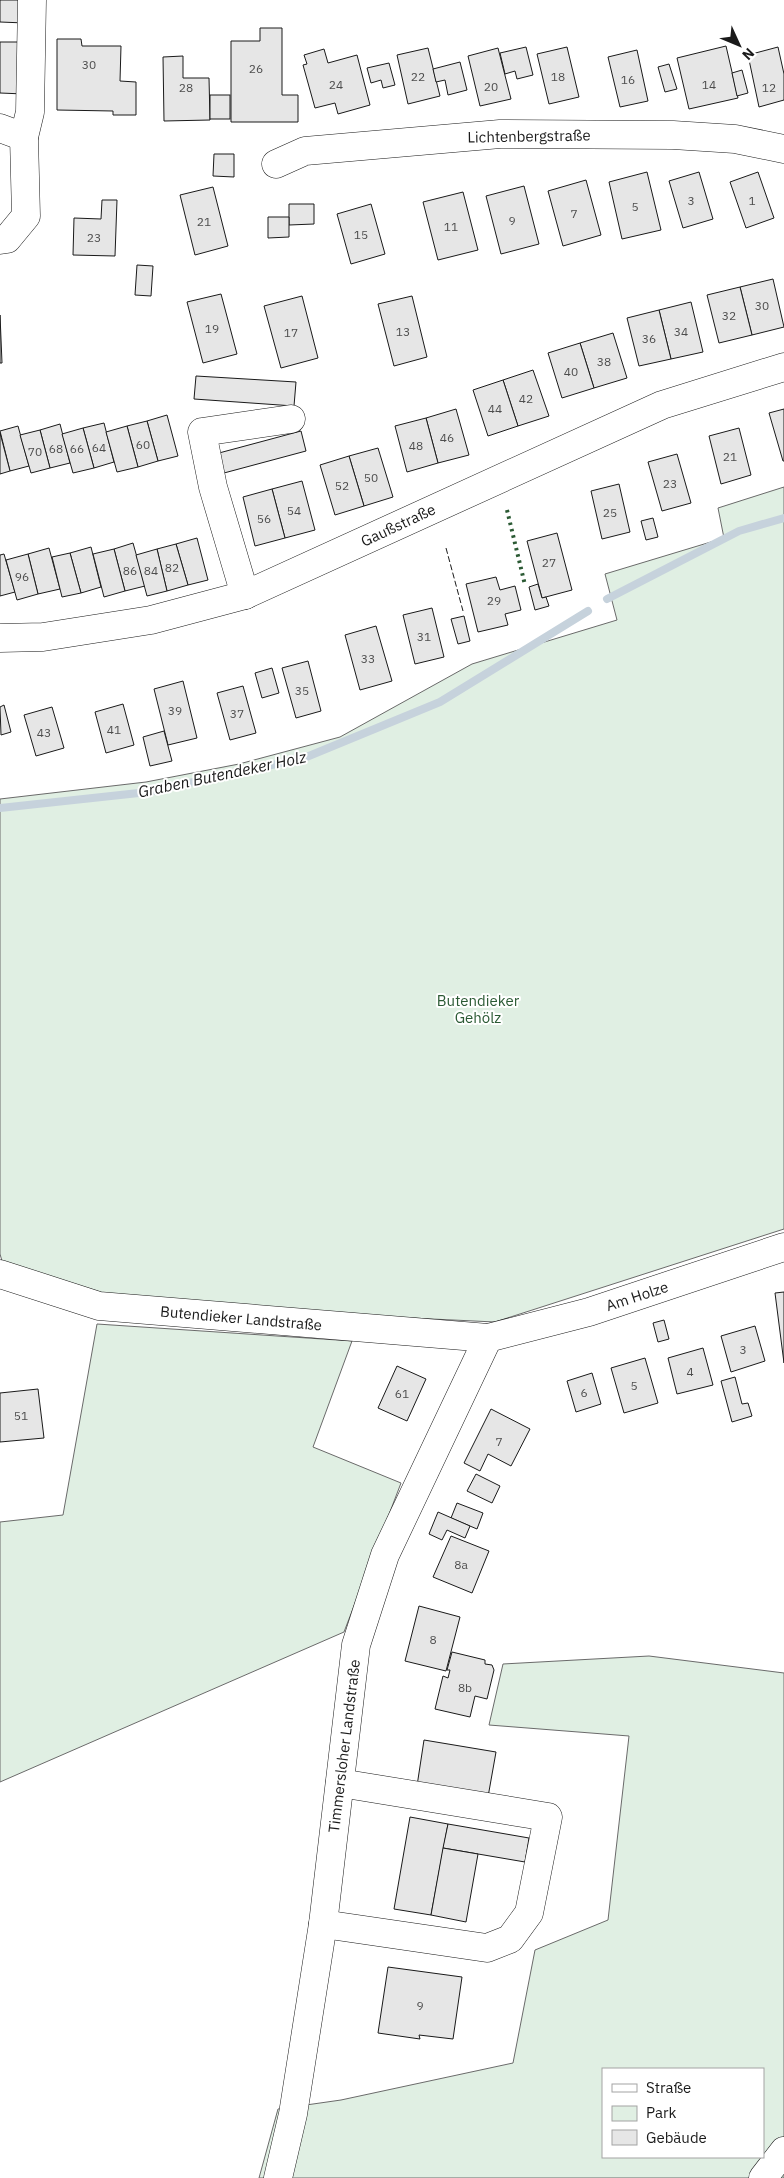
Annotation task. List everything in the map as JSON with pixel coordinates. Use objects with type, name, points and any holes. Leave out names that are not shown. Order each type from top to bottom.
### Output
[{"type":"street","points":[[0,240],[8,239],[26,216],[12,133],[30,112],[32,0]]},
{"type":"street","name":"Lichtenbergstraße","points":[[276,164],[305,151],[500,134],[673,135],[735,138],[784,150]]},
{"type":"street","name":"Gaußstraße","points":[[0,638],[43,638],[151,620],[245,595],[662,405],[784,367]]},
{"type":"street","points":[[245,595],[213,487],[202,432],[291,418]]},
{"type":"street","name":"Am Holze","points":[[488,1338],[590,1312],[784,1247]]},
{"type":"street","name":"Butendieker Landstraße","points":[[0,1274],[99,1306],[488,1338]]},
{"type":"street","name":"Timmersloher Landstraße","points":[[278,2178],[293,2114],[322,1924],[356,1645],[385,1555],[488,1338]]},
{"type":"street","points":[[322,1924],[486,1948],[510,1939],[529,1913],[548,1817],[340,1783]]},
{"type":"street","points":[[763,2178],[784,2151]]},
{"type":"green space","name":"Butendieker Gehölz","points":[[784,487],[784,1229],[495,1322],[369,1316],[103,1293],[2,1261],[0,1254],[0,799],[146,782],[239,764],[340,737],[472,664],[617,620],[605,574],[724,538],[718,508]]},
{"type":"green space","points":[[97,1324],[352,1341],[313,1447],[401,1483],[344,1632],[0,1782],[0,1522],[63,1515]]},
{"type":"green space","points":[[649,1656],[784,1673],[784,2178],[259,2178],[278,2109],[341,2100],[513,2063],[535,1950],[608,1920],[629,1736],[489,1725],[503,1664]]},
{"type":"building","points":[[0,0],[26,0],[25,23],[0,22]]},
{"type":"building","points":[[260,28],[282,28],[282,95],[298,95],[298,122],[231,122],[231,41],[260,41]]},
{"type":"building","points":[[57,39],[81,39],[82,46],[121,46],[120,81],[136,82],[136,115],[113,115],[113,111],[57,110]]},
{"type":"building","points":[[0,42],[25,42],[24,94],[0,93]]},
{"type":"building","points":[[726,46],[738,98],[689,109],[677,58]]},
{"type":"building","points":[[526,47],[533,75],[517,79],[515,71],[505,74],[500,53]]},
{"type":"building","points":[[567,47],[579,97],[549,104],[537,54]]},
{"type":"building","points":[[778,47],[784,74],[784,100],[759,107],[748,55]]},
{"type":"building","points":[[428,48],[440,96],[408,104],[397,55]]},
{"type":"building","points":[[498,48],[511,99],[480,106],[468,56]]},
{"type":"building","points":[[324,49],[328,63],[357,55],[370,105],[338,114],[335,103],[315,108],[303,65],[307,64],[304,55]]},
{"type":"building","points":[[637,50],[648,101],[620,107],[608,57]]},
{"type":"building","points":[[183,56],[183,78],[209,78],[210,120],[164,121],[163,57]]},
{"type":"building","points":[[460,62],[467,90],[448,95],[445,80],[436,82],[433,69]]},
{"type":"building","points":[[389,63],[395,85],[383,88],[381,80],[371,83],[367,68]]},
{"type":"building","points":[[669,64],[677,89],[665,92],[658,67]]},
{"type":"building","points":[[742,70],[748,93],[737,96],[732,73]]},
{"type":"building","points":[[210,95],[230,95],[230,119],[210,119]]},
{"type":"building","points":[[214,154],[234,154],[234,177],[213,176]]},
{"type":"building","points":[[647,172],[661,230],[622,239],[609,182]]},
{"type":"building","points":[[699,172],[713,219],[683,228],[669,181]]},
{"type":"building","points":[[758,172],[774,218],[746,228],[730,182]]},
{"type":"building","points":[[586,180],[601,235],[563,246],[548,191]]},
{"type":"building","points":[[524,186],[539,244],[501,254],[486,196]]},
{"type":"building","points":[[213,187],[228,246],[195,255],[180,195]]},
{"type":"building","points":[[463,192],[478,250],[438,260],[423,202]]},
{"type":"building","points":[[102,200],[117,200],[115,256],[73,255],[74,218],[101,219]]},
{"type":"building","points":[[289,204],[314,204],[314,224],[289,225]]},
{"type":"building","points":[[371,204],[385,254],[351,264],[337,214]]},
{"type":"building","points":[[268,217],[289,217],[289,237],[268,238]]},
{"type":"building","points":[[137,265],[153,266],[151,296],[135,295]]},
{"type":"building","points":[[773,279],[784,327],[752,335],[740,287]]},
{"type":"building","points":[[740,287],[752,335],[719,343],[707,295]]},
{"type":"building","points":[[221,294],[237,354],[203,363],[187,302]]},
{"type":"building","points":[[302,296],[318,358],[281,368],[264,306]]},
{"type":"building","points":[[412,296],[427,357],[394,366],[378,304]]},
{"type":"building","points":[[691,302],[703,352],[671,359],[659,310]]},
{"type":"building","points":[[659,310],[671,359],[639,366],[627,318]]},
{"type":"building","points":[[0,315],[2,363],[0,363]]},
{"type":"building","points":[[613,333],[627,378],[594,388],[580,343]]},
{"type":"building","points":[[580,343],[594,388],[562,398],[548,353]]},
{"type":"building","points":[[533,370],[549,416],[518,426],[503,380]]},
{"type":"building","points":[[196,376],[296,382],[294,406],[194,399]]},
{"type":"building","points":[[503,380],[518,426],[488,436],[473,390]]},
{"type":"building","points":[[456,409],[469,455],[438,463],[426,418]]},
{"type":"building","points":[[784,409],[784,461],[783,461],[769,413]]},
{"type":"building","points":[[167,415],[178,456],[158,461],[147,421]]},
{"type":"building","points":[[426,418],[438,463],[407,472],[395,426]]},
{"type":"building","points":[[147,421],[158,461],[138,467],[127,426]]},
{"type":"building","points":[[104,423],[114,462],[94,468],[83,428]]},
{"type":"building","points":[[60,424],[70,463],[50,468],[40,430]]},
{"type":"building","points":[[18,426],[29,466],[10,471],[0,431]]},
{"type":"building","points":[[127,426],[138,467],[117,472],[106,432]]},
{"type":"building","points":[[83,428],[94,468],[73,473],[62,434]]},
{"type":"building","points":[[739,428],[751,475],[721,484],[709,436]]},
{"type":"building","points":[[40,430],[50,468],[31,473],[20,435]]},
{"type":"building","points":[[301,431],[306,451],[224,473],[219,453]]},
{"type":"building","points":[[0,433],[10,471],[0,474]]},
{"type":"building","points":[[378,448],[393,497],[364,506],[349,456]]},
{"type":"building","points":[[677,454],[691,503],[662,511],[648,462]]},
{"type":"building","points":[[349,456],[364,506],[335,515],[320,465]]},
{"type":"building","points":[[302,481],[315,530],[285,538],[272,489]]},
{"type":"building","points":[[619,484],[630,532],[602,539],[591,491]]},
{"type":"building","points":[[272,489],[285,538],[255,546],[243,497]]},
{"type":"building","points":[[653,518],[658,537],[646,540],[641,521]]},
{"type":"building","points":[[557,533],[572,590],[542,598],[527,541]]},
{"type":"building","points":[[197,538],[208,580],[188,585],[176,544]]},
{"type":"building","points":[[133,543],[145,586],[125,591],[114,549]]},
{"type":"building","points":[[176,544],[188,585],[167,591],[157,549]]},
{"type":"building","points":[[91,547],[101,587],[81,593],[70,553]]},
{"type":"building","points":[[49,548],[60,589],[38,594],[28,554]]},
{"type":"building","points":[[114,549],[125,591],[104,597],[93,554]]},
{"type":"building","points":[[157,549],[167,591],[147,596],[136,555]]},
{"type":"building","points":[[70,553],[81,593],[62,597],[52,557]]},
{"type":"building","points":[[4,554],[15,592],[0,596],[0,555]]},
{"type":"building","points":[[28,554],[38,594],[17,600],[6,560]]},
{"type":"building","points":[[496,577],[500,590],[515,586],[521,610],[505,614],[508,625],[478,632],[466,584]]},
{"type":"building","points":[[538,584],[542,598],[546,597],[549,606],[535,610],[529,587]]},
{"type":"building","points":[[432,608],[444,657],[415,664],[403,615]]},
{"type":"building","points":[[464,616],[470,641],[458,644],[451,619]]},
{"type":"building","points":[[376,626],[392,681],[360,690],[345,635]]},
{"type":"building","points":[[308,661],[321,711],[296,718],[282,668]]},
{"type":"building","points":[[272,668],[279,693],[262,698],[255,673]]},
{"type":"building","points":[[183,681],[197,738],[168,745],[154,689]]},
{"type":"building","points":[[243,686],[256,733],[230,740],[217,693]]},
{"type":"building","points":[[123,704],[134,745],[106,753],[95,712]]},
{"type":"building","points":[[4,705],[11,732],[1,735],[0,707]]},
{"type":"building","points":[[52,707],[64,748],[36,756],[24,715]]},
{"type":"building","points":[[164,731],[172,761],[150,766],[143,737]]},
{"type":"building","points":[[784,1292],[784,1363],[775,1293]]},
{"type":"building","points":[[664,1320],[669,1339],[658,1342],[653,1323]]},
{"type":"building","points":[[755,1326],[765,1361],[731,1372],[721,1336]]},
{"type":"building","points":[[703,1348],[713,1385],[677,1394],[668,1358]]},
{"type":"building","points":[[645,1358],[658,1403],[624,1413],[611,1368]]},
{"type":"building","points":[[397,1366],[426,1379],[407,1421],[378,1408]]},
{"type":"building","points":[[592,1373],[601,1404],[576,1412],[567,1381]]},
{"type":"building","points":[[735,1377],[742,1404],[748,1403],[752,1416],[732,1422],[721,1381]]},
{"type":"building","points":[[38,1389],[44,1438],[0,1442],[0,1393]]},
{"type":"building","points":[[491,1409],[530,1429],[511,1466],[488,1454],[480,1471],[464,1463]]},
{"type":"building","points":[[476,1474],[500,1486],[492,1503],[467,1491]]},
{"type":"building","points":[[457,1503],[483,1513],[477,1529],[451,1518]]},
{"type":"building","points":[[438,1512],[470,1526],[465,1538],[447,1530],[442,1540],[429,1534]]},
{"type":"building","points":[[451,1536],[489,1551],[472,1593],[433,1577]]},
{"type":"building","points":[[419,1606],[460,1617],[446,1671],[405,1661]]},
{"type":"building","points":[[452,1652],[485,1660],[485,1664],[492,1665],[494,1670],[487,1699],[475,1696],[470,1717],[435,1709],[443,1676],[448,1678],[450,1670],[447,1670]]},
{"type":"building","points":[[424,1740],[496,1752],[488,1797],[417,1786]]},
{"type":"building","points":[[410,1817],[448,1824],[431,1915],[394,1909]]},
{"type":"building","points":[[448,1824],[529,1838],[525,1862],[443,1848]]},
{"type":"building","points":[[443,1848],[478,1854],[466,1922],[431,1915]]},
{"type":"building","points":[[388,1967],[462,1977],[453,2039],[419,2035],[420,2039],[378,2033]]},
{"type":"waterway","name":"Graben Butendeker Holz","points":[[607,599],[739,531],[784,518]]},
{"type":"waterway","name":"Graben Butendeker Holz","points":[[0,808],[148,792],[304,758],[440,702],[588,611]]},
{"type":"hedge","points":[[507,510],[525,585]]},
{"type":"fence","points":[[446,548],[463,611]]}]
